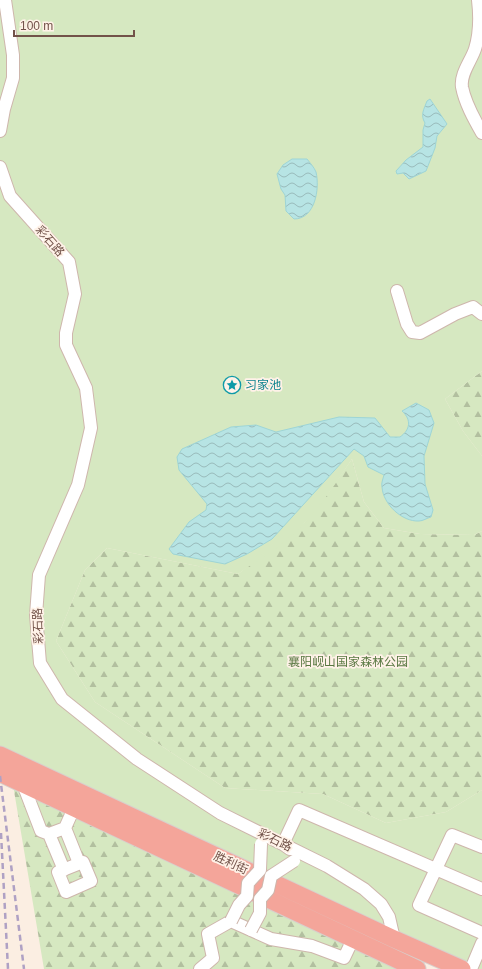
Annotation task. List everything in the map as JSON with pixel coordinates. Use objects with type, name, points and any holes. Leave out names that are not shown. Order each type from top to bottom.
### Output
[{"type":"highway","name":"胜利街","points":[[0,755],[394,939],[462,969]]},
{"type":"highway","name":"胜利街","points":[[0,773],[417,969]]},
{"type":"street","points":[[0,131],[4,109],[13,78],[13,55],[5,0]]},
{"type":"street","points":[[478,0],[480,20],[475,49],[464,74],[462,86],[466,99],[482,133]]},
{"type":"street","name":"彩石路","points":[[0,167],[10,196],[69,262],[75,294],[66,333],[66,345],[86,388],[91,428],[78,484],[39,575],[36,615],[40,663],[62,698],[137,759],[220,813],[327,866],[364,889],[381,904],[389,918],[394,939]]},
{"type":"street","points":[[398,291],[408,324],[412,332],[420,333],[455,314],[473,307],[482,314]]},
{"type":"street","points":[[24,784],[41,831],[49,834],[65,828],[74,808]]},
{"type":"street","points":[[283,844],[299,810],[482,889]]},
{"type":"street","points":[[65,828],[79,863]]},
{"type":"street","points":[[49,834],[64,870]]},
{"type":"street","points":[[482,847],[452,835],[419,905],[482,933]]},
{"type":"street","points":[[200,969],[213,958],[208,934],[231,921],[239,905],[247,896],[248,884],[260,870],[261,844],[264,839],[283,844],[297,856],[294,861],[271,876],[268,890],[260,899],[260,914],[251,930]]},
{"type":"street","points":[[57,853],[72,846]]},
{"type":"street","points":[[84,862],[92,881],[66,892],[58,872],[64,870],[84,862]]},
{"type":"street","points":[[260,870],[271,876]]},
{"type":"street","points":[[231,921],[271,939],[312,946],[344,958],[353,939]]},
{"type":"street","points":[[471,969],[482,943]]},
{"type":"green space","name":"习家池","points":[[0,0],[482,0],[482,371],[445,399],[463,431],[482,456],[482,531],[474,535],[420,534],[384,528],[364,502],[352,459],[321,504],[304,524],[279,546],[238,574],[107,548],[85,570],[56,641],[95,702],[225,788],[323,794],[386,823],[446,812],[482,790],[482,969],[462,969],[394,939],[0,781]]},
{"type":"green space","points":[[482,371],[482,456],[463,431],[445,399]]},
{"type":"green space","name":"襄阳岘山国家森林公园","points":[[352,459],[364,502],[384,528],[420,534],[474,535],[482,531],[482,790],[446,812],[386,823],[323,794],[225,788],[95,702],[56,641],[85,570],[107,548],[238,574],[304,523],[329,492]]},
{"type":"green space","points":[[12,779],[417,969],[44,969]]},
{"type":"water","points":[[430,99],[447,124],[437,136],[435,148],[426,171],[409,179],[403,173],[397,174],[396,171],[406,160],[423,147],[423,130],[425,123],[423,112],[427,101]]},
{"type":"water","points":[[292,159],[307,159],[316,172],[317,179],[316,194],[311,209],[301,218],[294,219],[286,211],[285,195],[281,189],[277,174],[283,165]]},
{"type":"water","points":[[416,403],[429,410],[434,423],[424,456],[425,484],[433,510],[431,517],[420,521],[413,521],[394,511],[383,493],[382,484],[384,475],[368,467],[364,456],[354,449],[272,539],[247,554],[225,564],[173,554],[169,549],[189,522],[206,510],[207,504],[179,470],[177,457],[182,449],[231,427],[256,425],[276,432],[339,417],[375,418],[390,437],[400,437],[408,428],[407,418],[402,411]]},
{"type":"railway","points":[[0,776],[24,969]]},
{"type":"railway","points":[[1,833],[8,969]]},
{"type":"place","name":"习家池","points":[[232,385]]}]
